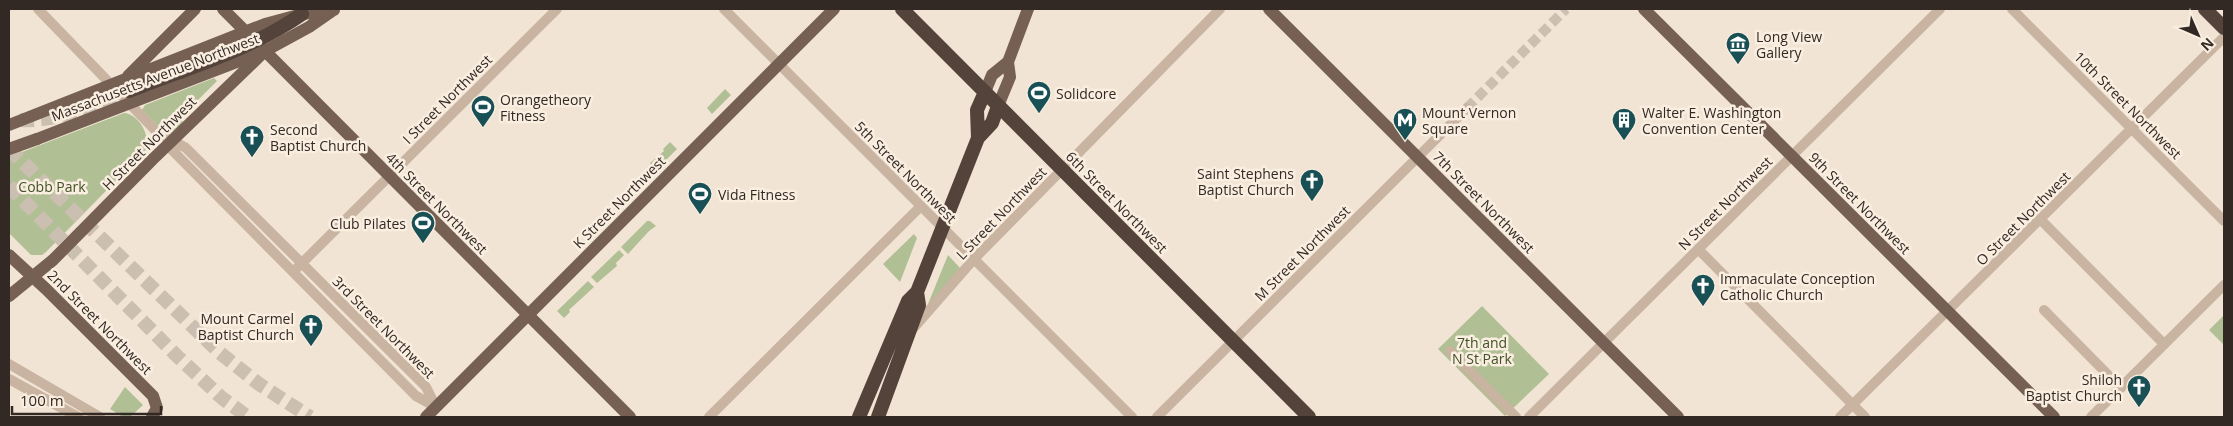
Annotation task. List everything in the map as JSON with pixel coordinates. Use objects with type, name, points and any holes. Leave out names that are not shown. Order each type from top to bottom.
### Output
[{"type":"highway","name":"6th Street Northwest","points":[[902,9],[1309,417]]},
{"type":"highway","points":[[2205,9],[2224,28]]},
{"type":"highway","points":[[123,90],[251,36],[284,26],[302,14]]},
{"type":"highway","points":[[859,417],[908,302],[917,292],[978,138],[978,110],[985,92]]},
{"type":"highway","points":[[978,138],[992,124],[998,106]]},
{"type":"highway","points":[[878,417],[919,305],[917,292]]},
{"type":"main road","points":[[123,90],[195,9]]},
{"type":"main road","name":"4th Street Northwest","points":[[223,9],[527,316],[630,417]]},
{"type":"main road","name":"Massachusetts Avenue Northwest","points":[[13,123],[123,90],[265,51],[310,27],[336,9]]},
{"type":"main road","name":"Massachusetts Avenue Northwest","points":[[302,14],[336,9]]},
{"type":"main road","name":"K Street Northwest","points":[[426,417],[834,9]]},
{"type":"main road","points":[[985,92],[992,76],[1008,62],[1028,9]]},
{"type":"main road","name":"7th Street Northwest","points":[[1270,9],[1678,417]]},
{"type":"main road","name":"9th Street Northwest","points":[[1644,9],[2054,417]]},
{"type":"main road","name":"H Street Northwest","points":[[9,296],[53,260],[169,143],[265,51]]},
{"type":"main road","points":[[998,106],[1010,77],[1008,62]]},
{"type":"main road","name":"Massachusetts Avenue Northwest","points":[[9,149],[37,139],[123,90]]},
{"type":"main road","name":"2nd Street Northwest","points":[[9,255],[153,396],[157,408],[152,417]]},
{"type":"street","name":"3rd Street Northwest","points":[[38,9],[123,90],[156,132],[169,143],[416,396],[436,407]]},
{"type":"street","name":"I Street Northwest","points":[[293,272],[557,9]]},
{"type":"street","name":"5th Street Northwest","points":[[724,9],[1132,417]]},
{"type":"street","name":"L Street Northwest","points":[[910,331],[974,259],[1220,9]]},
{"type":"street","name":"N Street Northwest","points":[[1529,417],[1940,9]]},
{"type":"street","name":"10th Street Northwest","points":[[2012,9],[2224,221]]},
{"type":"street","name":"O Street Northwest","points":[[1840,417],[2041,220],[2224,36]]},
{"type":"street","name":"M Street Northwest","points":[[1157,417],[1467,108]]},
{"type":"street","name":"3rd Street Northwest","points":[[169,143],[186,148],[426,387],[436,407]]},
{"type":"street","points":[[709,417],[921,206]]},
{"type":"street","points":[[2041,220],[2164,344]]},
{"type":"street","points":[[1698,249],[1865,417]]},
{"type":"street","points":[[2091,417],[2224,285]]},
{"type":"street","points":[[2044,310],[2121,388]]},
{"type":"street","points":[[1450,351],[1516,417]]},
{"type":"street","points":[[9,364],[100,417]]},
{"type":"street","points":[[9,379],[78,417]]},
{"type":"green space","points":[[214,78],[217,81],[187,111],[181,125],[171,133],[164,132],[142,110],[145,105]]},
{"type":"green space","points":[[725,89],[731,95],[712,114],[707,108]]},
{"type":"green space","name":"Cobb Park","points":[[124,113],[139,121],[147,138],[146,150],[46,252],[42,255],[31,255],[9,233],[9,157]]},
{"type":"green space","points":[[670,142],[677,149],[659,167],[654,167],[650,163],[664,151],[663,149]]},
{"type":"green space","points":[[647,221],[656,226],[628,254],[621,247]]},
{"type":"green space","points":[[914,234],[917,238],[900,282],[883,264]]},
{"type":"green space","points":[[619,250],[624,255],[616,263],[617,266],[597,283],[591,277]]},
{"type":"green space","points":[[948,255],[961,269],[926,309]]},
{"type":"green space","points":[[588,281],[594,287],[569,310],[570,312],[564,318],[557,311]]},
{"type":"green space","name":"7th and N St Park","points":[[1482,306],[1549,374],[1505,416],[1438,349]]},
{"type":"green space","points":[[2224,315],[2224,345],[2209,330]]},
{"type":"green space","points":[[125,387],[143,405],[130,417],[123,417],[110,409]]},
{"type":"tunnel","points":[[1467,108],[1566,9]]},
{"type":"tunnel","points":[[20,120],[34,120],[62,115],[89,107],[129,91]]},
{"type":"tunnel","points":[[9,149],[220,353],[259,384],[310,417]]},
{"type":"tunnel","points":[[9,186],[177,356],[222,398],[248,417]]},
{"type":"place","name":"Long View Gallery","points":[[1738,65]]},
{"type":"place","name":"Solidcore","points":[[1039,114]]},
{"type":"place","name":"Orangetheory Fitness","points":[[483,128]]},
{"type":"place","name":"Mount Vernon Square","points":[[1405,141]]},
{"type":"place","name":"Walter E. Washington Convention Center","points":[[1624,141]]},
{"type":"place","name":"Second Baptist Church","points":[[252,158]]},
{"type":"place","name":"Saint Stephens Baptist Church","points":[[1312,202]]},
{"type":"place","name":"Vida Fitness","points":[[700,215]]},
{"type":"place","name":"Club Pilates","points":[[423,244]]},
{"type":"place","name":"Immaculate Conception Catholic Church","points":[[1703,307]]},
{"type":"place","name":"Mount Carmel Baptist Church","points":[[311,347]]},
{"type":"place","name":"Shiloh Baptist Church","points":[[2139,408]]}]
